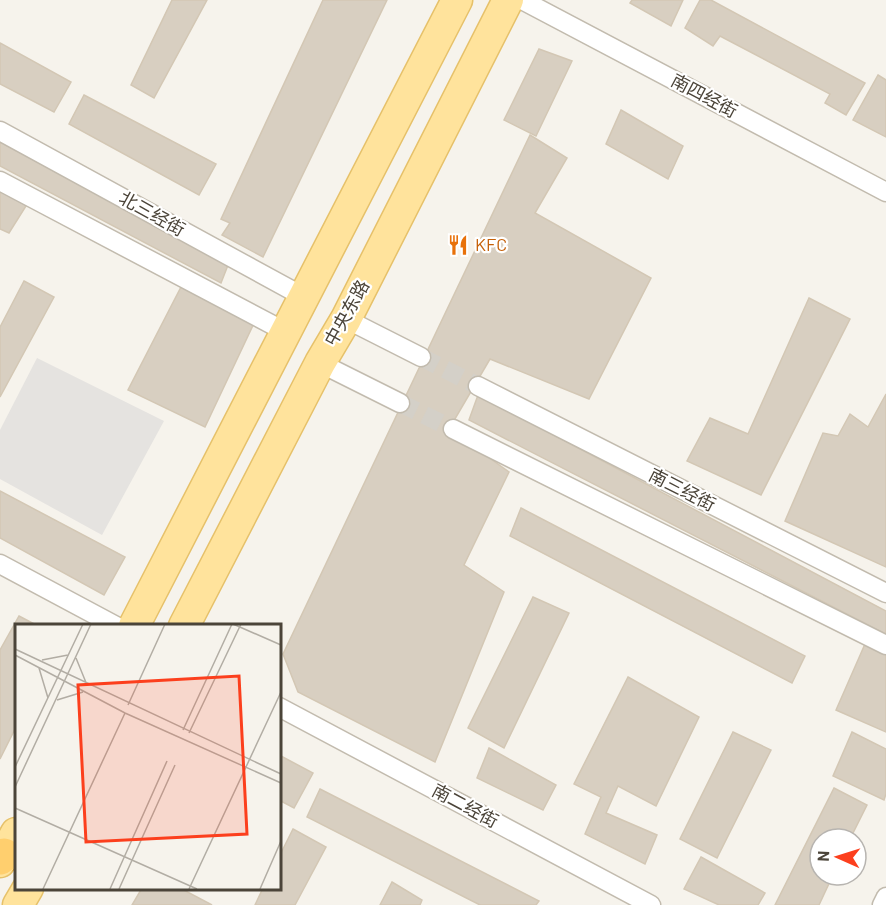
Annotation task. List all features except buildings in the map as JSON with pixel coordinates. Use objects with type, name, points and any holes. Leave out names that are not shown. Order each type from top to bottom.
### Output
[{"type":"main road","points":[[135,624],[457,0]]},
{"type":"main road","name":"中央东路","points":[[185,624],[320,363],[346,319],[508,0]]},
{"type":"main road","points":[[18,905],[27,890]]},
{"type":"street","name":"南四经街","points":[[522,0],[886,192]]},
{"type":"street","name":"北三经街","points":[[0,131],[304,297]]},
{"type":"street","points":[[0,181],[286,332]]},
{"type":"street","points":[[346,319],[421,357]]},
{"type":"street","points":[[320,363],[400,403]]},
{"type":"street","name":"南三经街","points":[[478,386],[886,593]]},
{"type":"street","points":[[453,429],[886,645]]},
{"type":"street","points":[[0,564],[112,624]]},
{"type":"street","name":"南二经街","points":[[280,708],[651,905]]},
{"type":"street","points":[[882,905],[886,897]]},
{"type":"shaded area","points":[[37,358],[164,421],[102,535],[0,479],[0,430]]},
{"type":"tunnel","points":[[421,357],[478,386]]},
{"type":"tunnel","points":[[400,403],[453,429]]},
{"type":"place","name":"KFC","points":[[458,245]]}]
